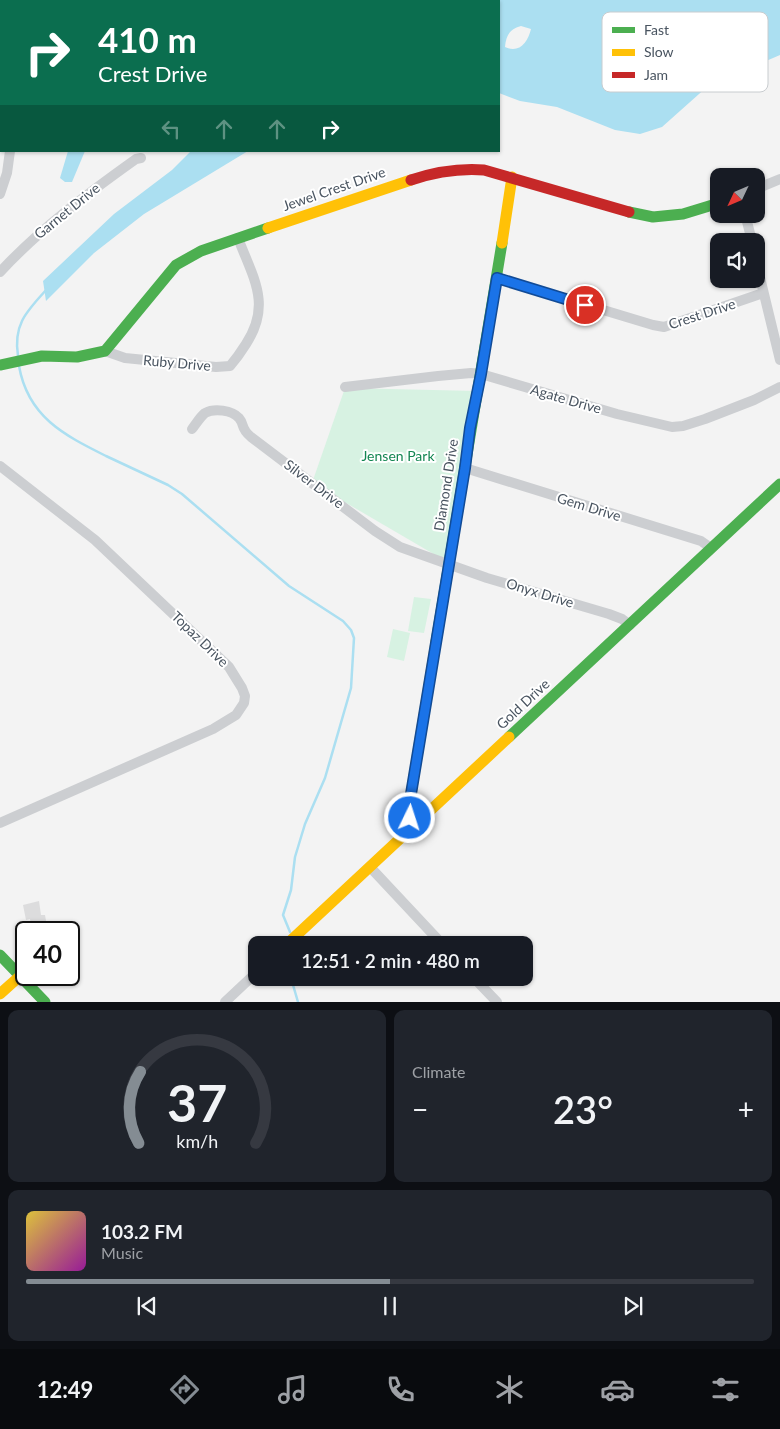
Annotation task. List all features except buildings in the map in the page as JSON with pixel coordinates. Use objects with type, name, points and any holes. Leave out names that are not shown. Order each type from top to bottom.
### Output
[{"type":"street","points":[[0,194],[7,173],[10,152]]},
{"type":"street","name":"Garnet Drive","points":[[0,272],[49,224],[96,187],[136,159],[141,158]]},
{"type":"street","name":"Jewel Crest Drive","points":[[105,351],[176,265],[200,250],[429,174],[463,168],[484,170],[616,210],[653,217],[683,214],[710,205]]},
{"type":"street","name":"Diamond Drive","points":[[414,826],[408,812],[470,428],[497,278],[512,177]]},
{"type":"street","points":[[765,185],[780,179]]},
{"type":"street","name":"Ruby Drive","points":[[105,351],[125,358],[216,367],[230,366],[236,360],[255,330],[260,305],[255,284],[238,238]]},
{"type":"street","name":"Crest Drive","points":[[497,278],[644,323],[664,327],[763,293]]},
{"type":"street","points":[[762,288],[780,360]]},
{"type":"street","points":[[2,364],[42,356],[92,355],[105,351]]},
{"type":"street","name":"Agate Drive","points":[[345,387],[471,373],[481,374],[617,414],[672,427],[683,426],[705,419],[754,400],[780,387]]},
{"type":"street","name":"Silver Drive","points":[[192,429],[206,413],[216,410],[228,412],[236,416],[242,422],[244,431],[251,437],[375,531],[400,547],[423,557],[449,563]]},
{"type":"street","name":"Topaz Drive","points":[[0,466],[68,518],[148,588],[229,667],[245,696],[244,703],[236,715],[213,729],[0,823]]},
{"type":"street","name":"Gem Drive","points":[[465,468],[701,541],[711,548]]},
{"type":"street","name":"Gold Drive","points":[[296,936],[780,484]]},
{"type":"street","name":"Onyx Drive","points":[[449,563],[487,578],[609,614],[622,619],[630,625]]},
{"type":"street","points":[[370,867],[435,936]]},
{"type":"street","points":[[0,955],[15,971]]},
{"type":"street","points":[[0,994],[15,980]]},
{"type":"street","points":[[225,1002],[248,980]]},
{"type":"street","points":[[30,986],[45,1002]]},
{"type":"street","points":[[482,986],[497,1002]]},
{"type":"green space","name":"Jensen Park","points":[[345,388],[477,391],[449,563],[312,483]]},
{"type":"green space","points":[[414,597],[431,599],[424,633],[408,631]]},
{"type":"green space","points":[[393,629],[410,633],[404,661],[387,657]]},
{"type":"water","points":[[500,0],[780,0],[780,55],[768,60],[768,12],[602,12],[602,92],[701,92],[662,127],[640,134],[615,130],[557,107],[520,101],[500,93]],"holes":[[[521,26],[531,29],[528,38],[519,48],[510,49],[505,47],[506,39],[511,31]]]},
{"type":"water","points":[[68,152],[85,152],[72,182],[65,182],[60,178]]},
{"type":"water","points":[[190,152],[246,152],[144,214],[94,253],[46,301],[43,281],[114,214],[172,170]]},
{"type":"waterway","points":[[18,356],[18,335],[23,319],[33,304],[47,289]]},
{"type":"waterway","points":[[19,366],[30,399],[39,411],[62,432],[106,456],[168,485],[182,494],[289,586],[343,621],[351,630],[354,638],[351,688],[325,778],[305,824],[295,857],[291,890],[283,915],[290,932]]},
{"type":"waterway","points":[[293,986],[298,1002]]},
{"type":"traffic: fast","points":[[629,212],[653,217],[683,214],[710,206]]},
{"type":"traffic: fast","points":[[0,365],[42,356],[77,357],[105,351],[176,265],[201,251],[268,228]]},
{"type":"traffic: fast","points":[[436,642],[502,243]]},
{"type":"traffic: fast","points":[[509,737],[780,484]]},
{"type":"traffic: fast","points":[[0,955],[45,1002]]},
{"type":"traffic: slow","points":[[502,243],[512,177]]},
{"type":"traffic: slow","points":[[268,228],[411,180]]},
{"type":"traffic: slow","points":[[415,826],[408,812],[436,642]]},
{"type":"traffic: slow","points":[[296,936],[509,737]]},
{"type":"traffic: slow","points":[[0,994],[15,980]]},
{"type":"traffic: jam","points":[[411,180],[447,171],[484,170],[629,212]]},
{"type":"route","points":[[410,818],[408,812],[470,428],[497,278],[585,305]]}]
